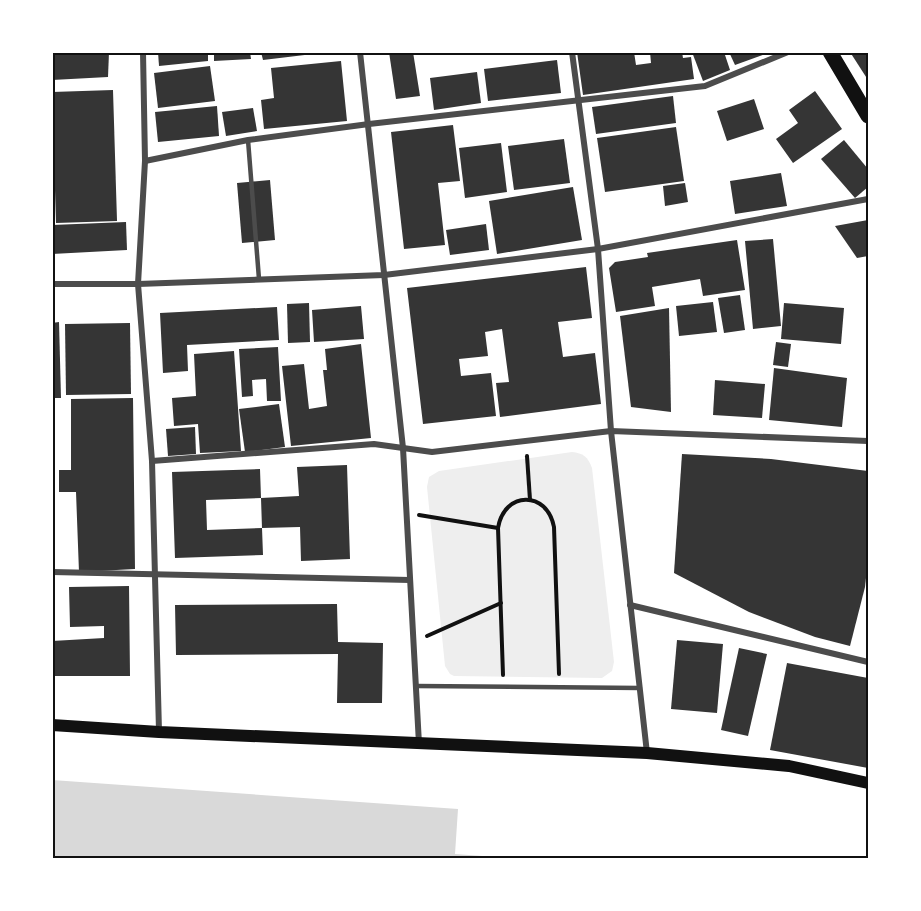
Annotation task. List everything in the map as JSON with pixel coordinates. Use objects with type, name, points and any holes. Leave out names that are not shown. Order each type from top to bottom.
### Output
[{"type":"main road","points":[[830,52],[868,116]]},
{"type":"main road","points":[[52,725],[159,732],[647,753],[789,766],[868,783]]},
{"type":"street","points":[[143,52],[145,161],[138,284],[152,461],[159,732]]},
{"type":"street","points":[[360,52],[403,448],[419,744]]},
{"type":"street","points":[[572,52],[598,249],[610,432],[647,753]]},
{"type":"street","points":[[145,161],[248,140],[705,86],[788,52]]},
{"type":"street","points":[[52,284],[138,284],[384,275],[598,249],[868,199]]},
{"type":"street","points":[[152,461],[374,444],[432,452],[610,432],[868,441]]},
{"type":"street","points":[[52,572],[410,580]]},
{"type":"street","points":[[630,605],[868,662]]},
{"type":"lane","points":[[248,140],[260,279]]},
{"type":"lane","points":[[416,686],[640,688]]},
{"type":"path","points":[[527,442],[530,500]]},
{"type":"path","points":[[503,687],[498,528],[504,510],[521,500],[530,500],[540,503],[547,509],[554,527],[559,687]]},
{"type":"path","points":[[406,513],[498,528]]},
{"type":"path","points":[[413,642],[501,603]]},
{"type":"shaded area","points":[[572,452],[585,456],[592,468],[614,662],[612,671],[602,678],[454,676],[450,674],[445,666],[427,487],[429,477],[439,471]]},
{"type":"shaded area","points":[[52,780],[458,809],[455,854],[511,858],[53,858]]},
{"type":"building","points":[[52,52],[109,52],[108,77],[52,80]]},
{"type":"building","points":[[158,52],[208,52],[208,61],[159,66]]},
{"type":"building","points":[[214,52],[250,52],[251,59],[214,61]]},
{"type":"building","points":[[261,52],[313,52],[313,54],[263,60]]},
{"type":"building","points":[[389,52],[413,52],[420,96],[396,99]]},
{"type":"building","points":[[577,52],[634,52],[636,65],[651,63],[650,52],[682,52],[683,58],[691,57],[694,79],[583,95]]},
{"type":"building","points":[[692,52],[724,52],[730,70],[703,81]]},
{"type":"building","points":[[729,52],[768,52],[768,53],[735,65]]},
{"type":"building","points":[[850,52],[868,52],[868,80]]},
{"type":"building","points":[[557,60],[561,93],[488,101],[484,69]]},
{"type":"building","points":[[341,61],[347,121],[264,129],[261,100],[274,98],[271,68]]},
{"type":"building","points":[[210,66],[215,101],[158,108],[154,73]]},
{"type":"building","points":[[477,72],[481,103],[434,110],[430,78]]},
{"type":"building","points":[[113,90],[117,221],[56,223],[52,92]]},
{"type":"building","points":[[815,91],[842,129],[793,163],[776,139],[798,123],[789,110]]},
{"type":"building","points":[[673,96],[676,123],[596,134],[592,107]]},
{"type":"building","points":[[754,99],[764,129],[727,141],[717,111]]},
{"type":"building","points":[[217,106],[219,136],[158,142],[155,112]]},
{"type":"building","points":[[253,108],[257,131],[226,136],[222,112]]},
{"type":"building","points":[[453,125],[460,181],[438,183],[445,245],[404,249],[391,132]]},
{"type":"building","points":[[676,127],[684,181],[605,192],[597,138]]},
{"type":"building","points":[[564,139],[570,183],[514,190],[508,146]]},
{"type":"building","points":[[844,140],[868,169],[868,187],[855,198],[821,159]]},
{"type":"building","points":[[501,143],[507,192],[465,198],[459,148]]},
{"type":"building","points":[[781,173],[787,206],[735,214],[730,181]]},
{"type":"building","points":[[270,180],[275,240],[242,243],[237,183]]},
{"type":"building","points":[[685,183],[688,202],[665,206],[663,186]]},
{"type":"building","points":[[573,187],[582,240],[497,254],[489,201]]},
{"type":"building","points":[[868,220],[868,256],[857,258],[835,226]]},
{"type":"building","points":[[126,222],[127,250],[52,254],[52,225]]},
{"type":"building","points":[[486,224],[489,250],[450,255],[446,230]]},
{"type":"building","points":[[773,239],[781,326],[753,329],[745,241]]},
{"type":"building","points":[[737,240],[745,290],[703,296],[700,279],[652,287],[655,306],[616,312],[609,268],[615,262],[648,257],[647,253]]},
{"type":"building","points":[[586,267],[592,318],[558,322],[563,357],[595,353],[601,404],[500,417],[496,383],[509,382],[502,329],[485,332],[488,356],[459,359],[461,376],[491,373],[496,416],[423,424],[407,288]]},
{"type":"building","points":[[740,295],[745,330],[724,333],[718,298]]},
{"type":"building","points":[[713,302],[717,332],[679,336],[676,306]]},
{"type":"building","points":[[309,303],[310,342],[288,343],[287,304]]},
{"type":"building","points":[[784,303],[844,308],[841,344],[781,339]]},
{"type":"building","points":[[361,306],[364,339],[314,342],[312,310]]},
{"type":"building","points":[[277,307],[279,340],[187,345],[188,371],[163,373],[160,313]]},
{"type":"building","points":[[669,308],[671,412],[631,407],[620,316]]},
{"type":"building","points":[[59,322],[61,398],[52,398],[52,323]]},
{"type":"building","points":[[130,323],[131,394],[66,395],[65,324]]},
{"type":"building","points":[[776,342],[791,344],[788,367],[773,365]]},
{"type":"building","points":[[361,344],[371,438],[291,446],[282,366],[304,364],[309,409],[327,406],[323,370],[327,370],[325,349]]},
{"type":"building","points":[[278,347],[281,401],[267,401],[266,379],[252,380],[253,396],[242,397],[239,349]]},
{"type":"building","points":[[234,351],[241,451],[200,453],[198,424],[174,426],[172,398],[196,396],[194,354]]},
{"type":"building","points":[[774,368],[847,378],[842,427],[769,420]]},
{"type":"building","points":[[715,380],[765,384],[762,418],[713,415]]},
{"type":"building","points":[[133,398],[135,569],[79,572],[76,492],[59,492],[59,470],[71,470],[71,399]]},
{"type":"building","points":[[279,404],[285,447],[245,452],[239,409]]},
{"type":"building","points":[[195,427],[196,454],[168,456],[166,429]]},
{"type":"building","points":[[682,454],[771,459],[868,471],[868,560],[865,587],[850,646],[815,637],[749,612],[674,573]]},
{"type":"building","points":[[347,465],[350,559],[301,561],[300,527],[262,528],[261,498],[299,496],[297,467]]},
{"type":"building","points":[[260,469],[261,498],[206,500],[207,530],[262,528],[263,555],[175,558],[172,472]]},
{"type":"building","points":[[129,586],[130,676],[52,676],[52,641],[104,638],[104,626],[70,627],[69,587]]},
{"type":"building","points":[[337,604],[338,642],[383,643],[382,703],[337,703],[338,654],[176,655],[175,605]]},
{"type":"building","points":[[677,640],[723,644],[717,713],[671,709]]},
{"type":"building","points":[[739,648],[767,654],[748,736],[721,730]]},
{"type":"building","points":[[787,663],[868,678],[868,768],[770,750]]}]
